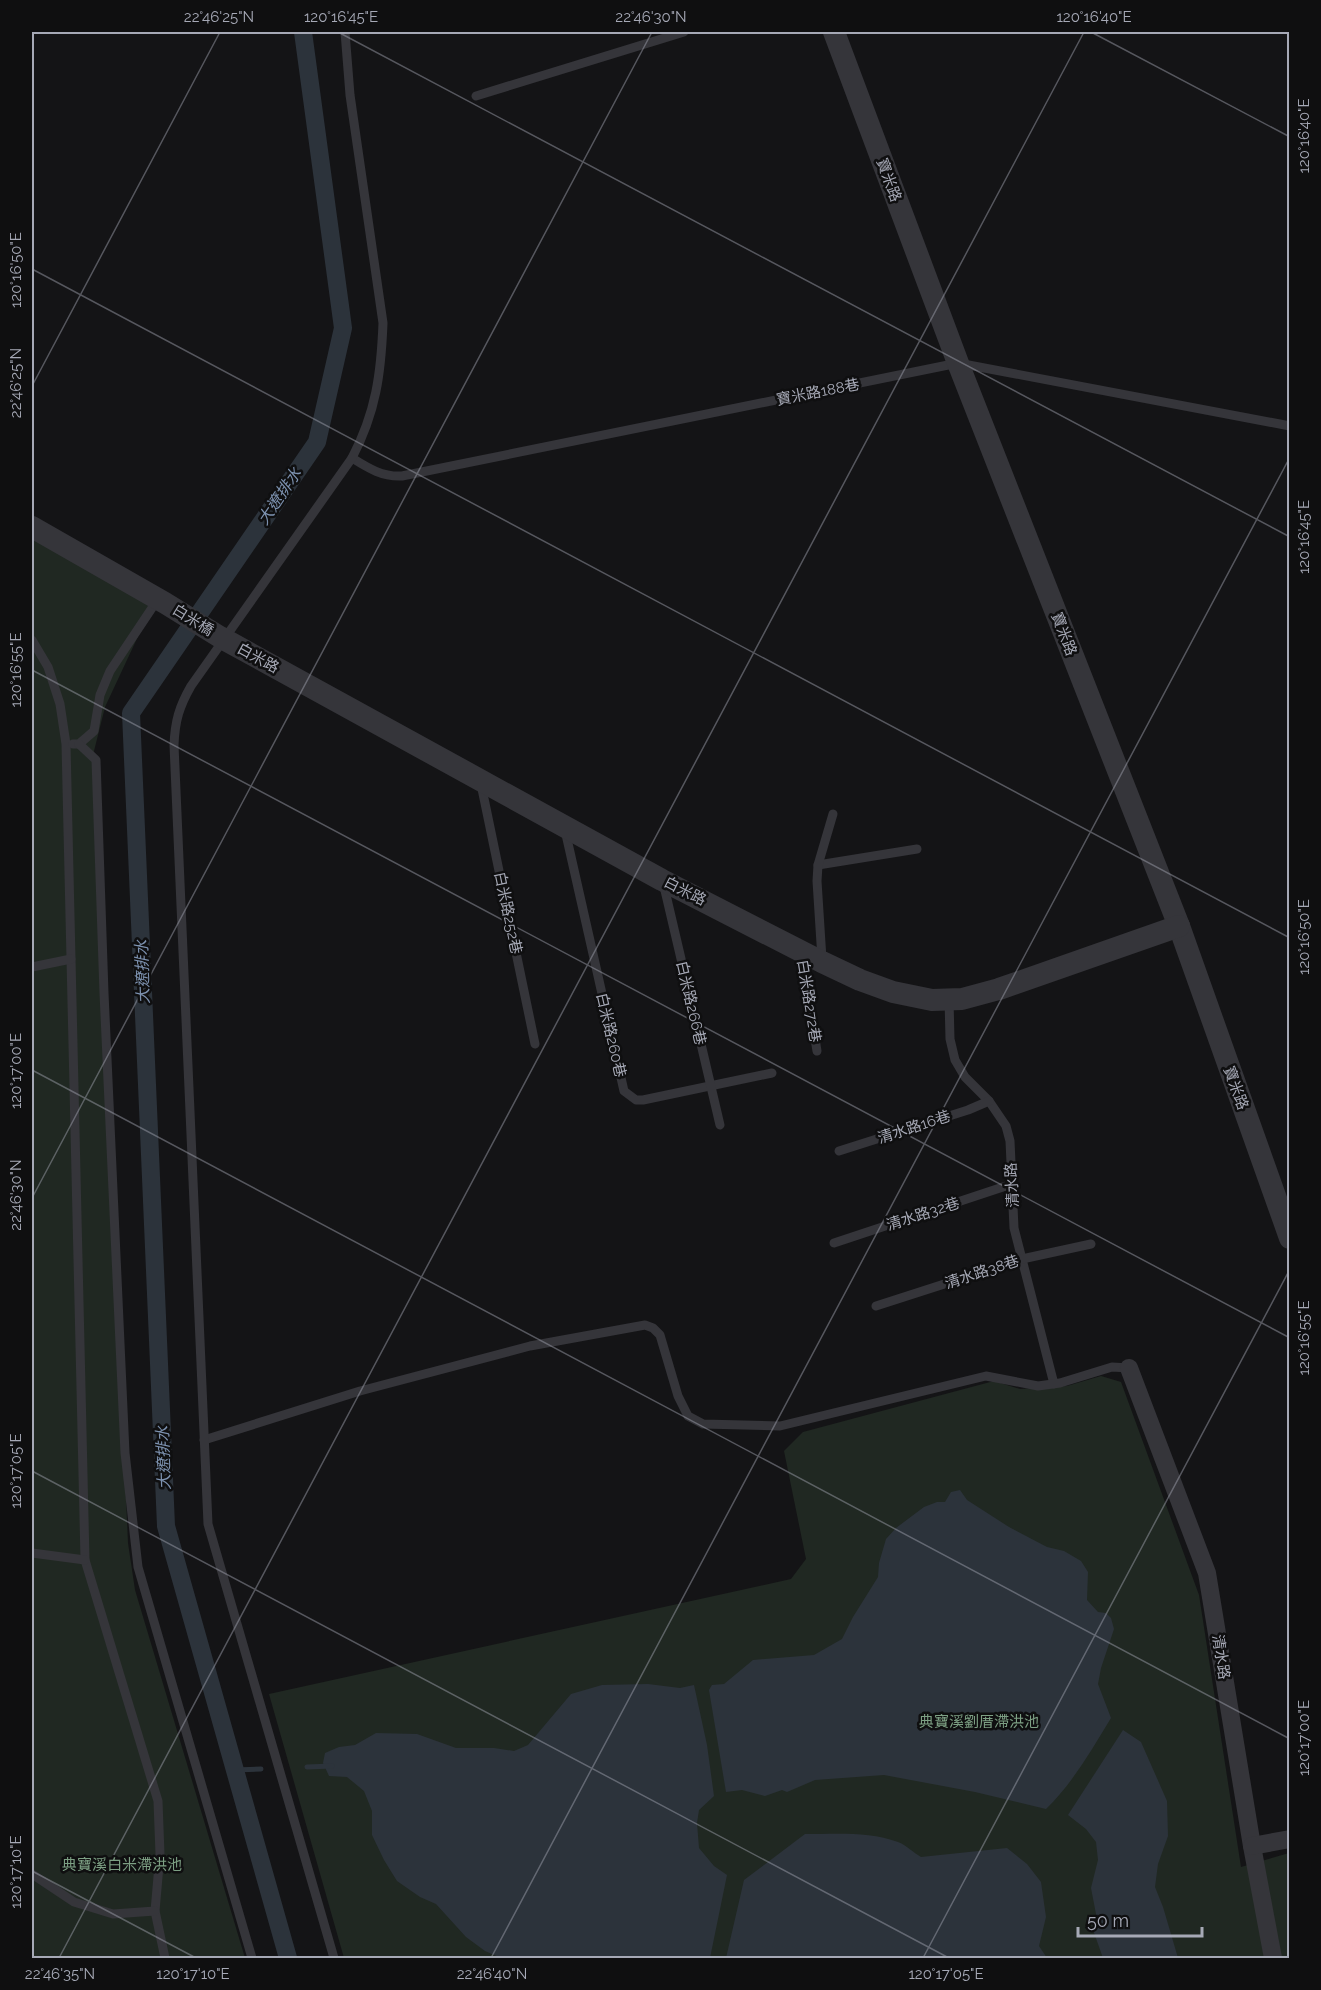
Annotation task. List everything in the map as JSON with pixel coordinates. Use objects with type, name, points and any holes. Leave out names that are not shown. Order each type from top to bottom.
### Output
[{"type":"street","name":"寶米路","points":[[834,32],[958,363],[1179,926],[1290,1238]]},
{"type":"street","points":[[32,526],[162,601]]},
{"type":"street","name":"白米橋","points":[[162,601],[222,638]]},
{"type":"street","name":"白米路","points":[[222,638],[480,782],[662,880],[822,962],[893,992],[932,1000],[962,999],[999,989],[1179,926]]},
{"type":"street","name":"清水路","points":[[1129,1368],[1207,1573],[1273,1959]]},
{"type":"street","points":[[1252,1846],[1290,1839]]},
{"type":"lane","points":[[334,1959],[208,1524],[174,745],[175,724],[183,700],[222,638],[352,458],[362,439],[376,397],[383,323],[350,95],[345,32]]},
{"type":"lane","points":[[476,96],[684,32]]},
{"type":"lane","name":"寶米路188巷","points":[[352,458],[379,474],[402,476],[958,363],[1290,426]]},
{"type":"lane","points":[[66,744],[79,744],[94,731],[100,695],[110,671],[162,601]]},
{"type":"lane","points":[[32,640],[48,667],[60,704],[66,744],[85,1560],[158,1801],[160,1854],[155,1911],[165,1959]]},
{"type":"lane","points":[[79,744],[96,760],[125,1453],[138,1567],[252,1959]]},
{"type":"lane","name":"白米路252巷","points":[[480,782],[535,1044]]},
{"type":"lane","points":[[822,962],[818,865],[833,814]]},
{"type":"lane","name":"白米路260巷","points":[[565,828],[624,1091],[636,1100],[772,1073]]},
{"type":"lane","points":[[818,865],[917,849]]},
{"type":"lane","name":"白米路266巷","points":[[662,880],[720,1125]]},
{"type":"lane","name":"白米路272巷","points":[[801,951],[816,1051]]},
{"type":"lane","points":[[32,967],[71,959]]},
{"type":"lane","name":"清水路","points":[[949,999],[950,1039],[955,1060],[965,1077],[989,1101],[1006,1126],[1010,1141],[1014,1228],[1054,1384]]},
{"type":"lane","name":"清水路16巷","points":[[839,1151],[968,1110],[989,1101]]},
{"type":"lane","name":"清水路32巷","points":[[834,1244],[1012,1184]]},
{"type":"lane","name":"清水路38巷","points":[[876,1306],[1022,1259],[1091,1244]]},
{"type":"lane","points":[[204,1440],[360,1391],[530,1346],[645,1325],[653,1328],[660,1335],[678,1396],[688,1416],[703,1424],[780,1426],[986,1376],[1038,1386],[1054,1384],[1112,1367],[1129,1368]]},
{"type":"lane","points":[[32,1553],[85,1560]]},
{"type":"lane","points":[[32,1874],[74,1902],[113,1914],[155,1911]]},
{"type":"green space","name":"典寶溪白米滯洪池","points":[[32,534],[155,600],[105,707],[93,755],[128,1543],[135,1590],[245,1958],[32,1958]]},
{"type":"green space","name":"典寶溪劉厝滯洪池","points":[[1101,1376],[1121,1382],[1199,1595],[1241,1867],[1289,1853],[1289,1958],[344,1958],[269,1694],[791,1579],[806,1559],[784,1451],[803,1432],[994,1381],[1020,1389],[1067,1386]]},
{"type":"shaded area","points":[[960,1490],[967,1500],[1009,1527],[1047,1547],[1064,1551],[1081,1561],[1088,1572],[1087,1600],[1098,1612],[1106,1613],[1111,1618],[1114,1629],[1098,1684],[1111,1718],[1065,1788],[1046,1809],[975,1792],[884,1775],[815,1780],[787,1792],[782,1790],[765,1796],[742,1790],[726,1792],[709,1690],[712,1685],[724,1684],[753,1660],[814,1655],[842,1639],[878,1577],[879,1563],[886,1539],[896,1528],[924,1507],[937,1502],[945,1502],[951,1492]]},
{"type":"shaded area","points":[[648,1684],[680,1688],[694,1685],[707,1745],[714,1796],[699,1810],[697,1823],[699,1848],[714,1866],[727,1875],[710,1958],[501,1958],[485,1951],[466,1937],[436,1904],[420,1897],[397,1881],[372,1835],[372,1811],[364,1791],[347,1777],[329,1776],[323,1763],[325,1753],[339,1747],[355,1745],[376,1733],[417,1734],[456,1748],[494,1748],[514,1751],[528,1745],[571,1694],[602,1685]]},
{"type":"shaded area","points":[[1123,1730],[1141,1742],[1167,1801],[1168,1836],[1158,1864],[1155,1887],[1178,1958],[1103,1958],[1092,1927],[1096,1914],[1091,1888],[1098,1860],[1096,1842],[1086,1829],[1068,1815]]},
{"type":"shaded area","points":[[805,1834],[852,1834],[887,1838],[901,1843],[921,1857],[1007,1848],[1027,1864],[1041,1882],[1046,1917],[1039,1946],[1047,1958],[726,1958],[744,1880]]},
{"type":"waterway","name":"大遼排水","points":[[288,1958],[166,1526],[131,713],[317,442],[343,328],[303,32]]},
{"type":"waterway","points":[[307,1767],[332,1766]]},
{"type":"waterway","points":[[235,1770],[261,1769]]}]
